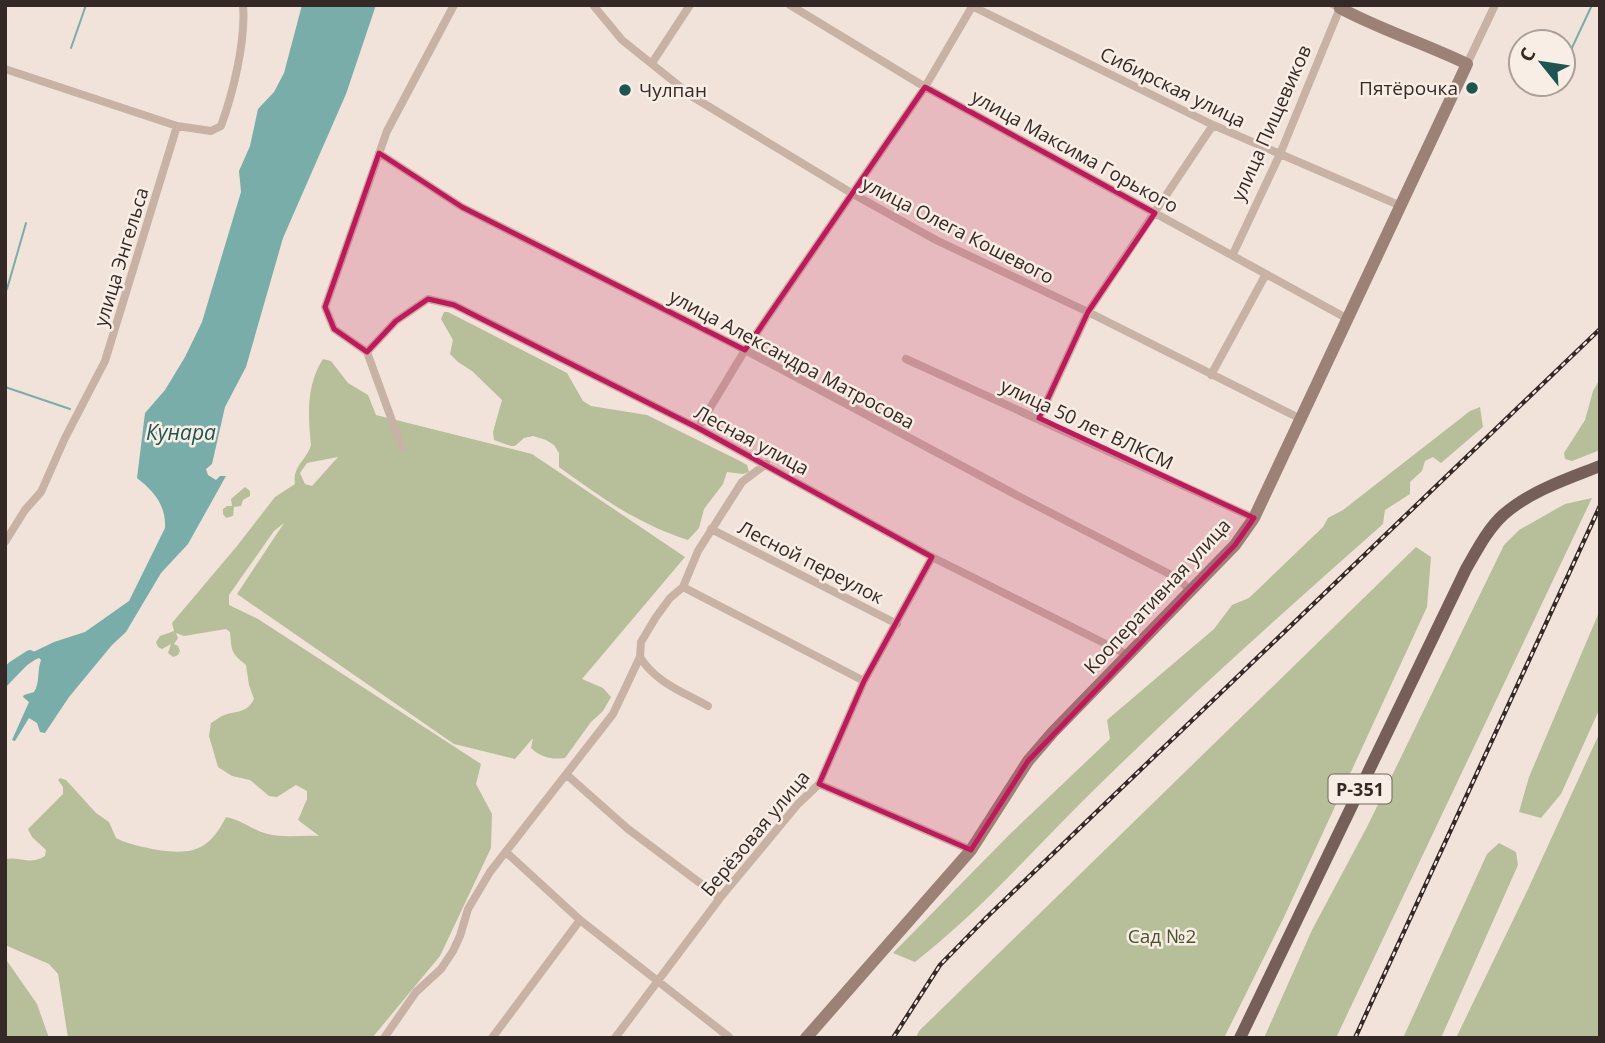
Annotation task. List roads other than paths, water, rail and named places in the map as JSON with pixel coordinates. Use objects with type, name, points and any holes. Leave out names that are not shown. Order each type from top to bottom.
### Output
[{"type":"main road","points":[[1338,6],[1467,64]]},
{"type":"main road","name":"Кооперативная улица","points":[[806,1038],[971,850],[1028,761],[1236,545],[1254,518],[1467,64]]},
{"type":"main road","name":"Р-351","points":[[1240,1038],[1466,569],[1482,542],[1503,516],[1524,500],[1596,468]]},
{"type":"street","points":[[5,69],[177,126],[211,131],[221,126],[232,96],[244,19],[243,5]]},
{"type":"street","points":[[402,448],[367,352],[334,329],[325,307],[387,131],[454,5]]},
{"type":"street","name":"улица Олега Кошевого","points":[[593,5],[622,40],[694,97],[853,194],[936,240],[1088,312],[1301,419]]},
{"type":"street","points":[[652,63],[690,5]]},
{"type":"street","name":"улица Максима Горького","points":[[789,5],[925,88],[1348,318]]},
{"type":"street","name":"Кооперативная улица","points":[[1467,64],[1495,5]]},
{"type":"street","points":[[698,428],[745,350],[925,88],[972,6]]},
{"type":"street","name":"Сибирская улица","points":[[972,6],[1213,125],[1401,206]]},
{"type":"street","name":"улица Пищевиков","points":[[1233,254],[1280,154],[1338,6]]},
{"type":"street","points":[[1038,418],[1088,312],[1213,125]]},
{"type":"street","name":"улица Энгельса","points":[[5,542],[25,510],[41,492],[104,361],[177,126]]},
{"type":"street","name":"улица Александра Матросова","points":[[379,153],[462,207],[745,350],[1179,579],[1190,591]]},
{"type":"street","points":[[1211,375],[1266,274]]},
{"type":"street","name":"Лесная улица","points":[[367,352],[396,321],[428,299],[454,305],[698,428],[932,557],[1128,655]]},
{"type":"street","name":"улица 50 лет ВЛКСМ","points":[[906,359],[1254,518]]},
{"type":"street","points":[[384,1038],[416,992],[441,969],[460,936],[468,909],[490,872],[613,714],[640,657],[641,642],[656,617],[670,598],[683,587],[698,551],[742,482],[766,464]]},
{"type":"street","name":"Лесной переулок","points":[[711,529],[897,624]]},
{"type":"street","name":"Берёзовая улица","points":[[615,1038],[720,898],[798,804],[819,783],[864,681],[932,557]]},
{"type":"street","points":[[683,587],[864,681]]},
{"type":"street","points":[[640,657],[648,671],[708,706]]},
{"type":"street","points":[[567,775],[628,829],[720,898]]},
{"type":"street","points":[[819,783],[971,850]]},
{"type":"street","points":[[507,853],[580,920],[729,1037]]},
{"type":"street","points":[[492,1038],[580,920]]},
{"type":"water","name":"Кунара","points":[[302,5],[376,5],[346,94],[283,238],[246,367],[225,407],[212,464],[206,469],[208,475],[216,480],[220,476],[226,476],[188,544],[161,573],[126,632],[69,697],[45,733],[40,732],[37,723],[29,718],[15,741],[12,740],[29,702],[23,697],[34,692],[36,688],[41,660],[39,658],[30,662],[5,688],[5,676],[25,656],[54,642],[85,632],[129,601],[165,528],[164,513],[158,500],[137,478],[145,413],[165,390],[202,322],[241,192],[239,171],[250,146],[258,109],[274,92],[284,73]]},
{"type":"waterway","points":[[71,48],[86,5]]},
{"type":"waterway","points":[[1577,37],[1592,5]]},
{"type":"waterway","points":[[7,289],[26,223]]},
{"type":"waterway","points":[[5,387],[70,409]]},
{"type":"waterway","name":"Кунара","points":[[5,675],[30,656]]},
{"type":"railway","points":[[893,1038],[940,965],[988,916],[1600,329]]},
{"type":"railway","points":[[1355,1038],[1600,506]]},
{"type":"place","name":"Пятёрочка","points":[[1472,88]]},
{"type":"place","name":"Чулпан","points":[[625,90]]},
{"type":"park label","name":"Сад №2","points":[[1162,936]]}]
